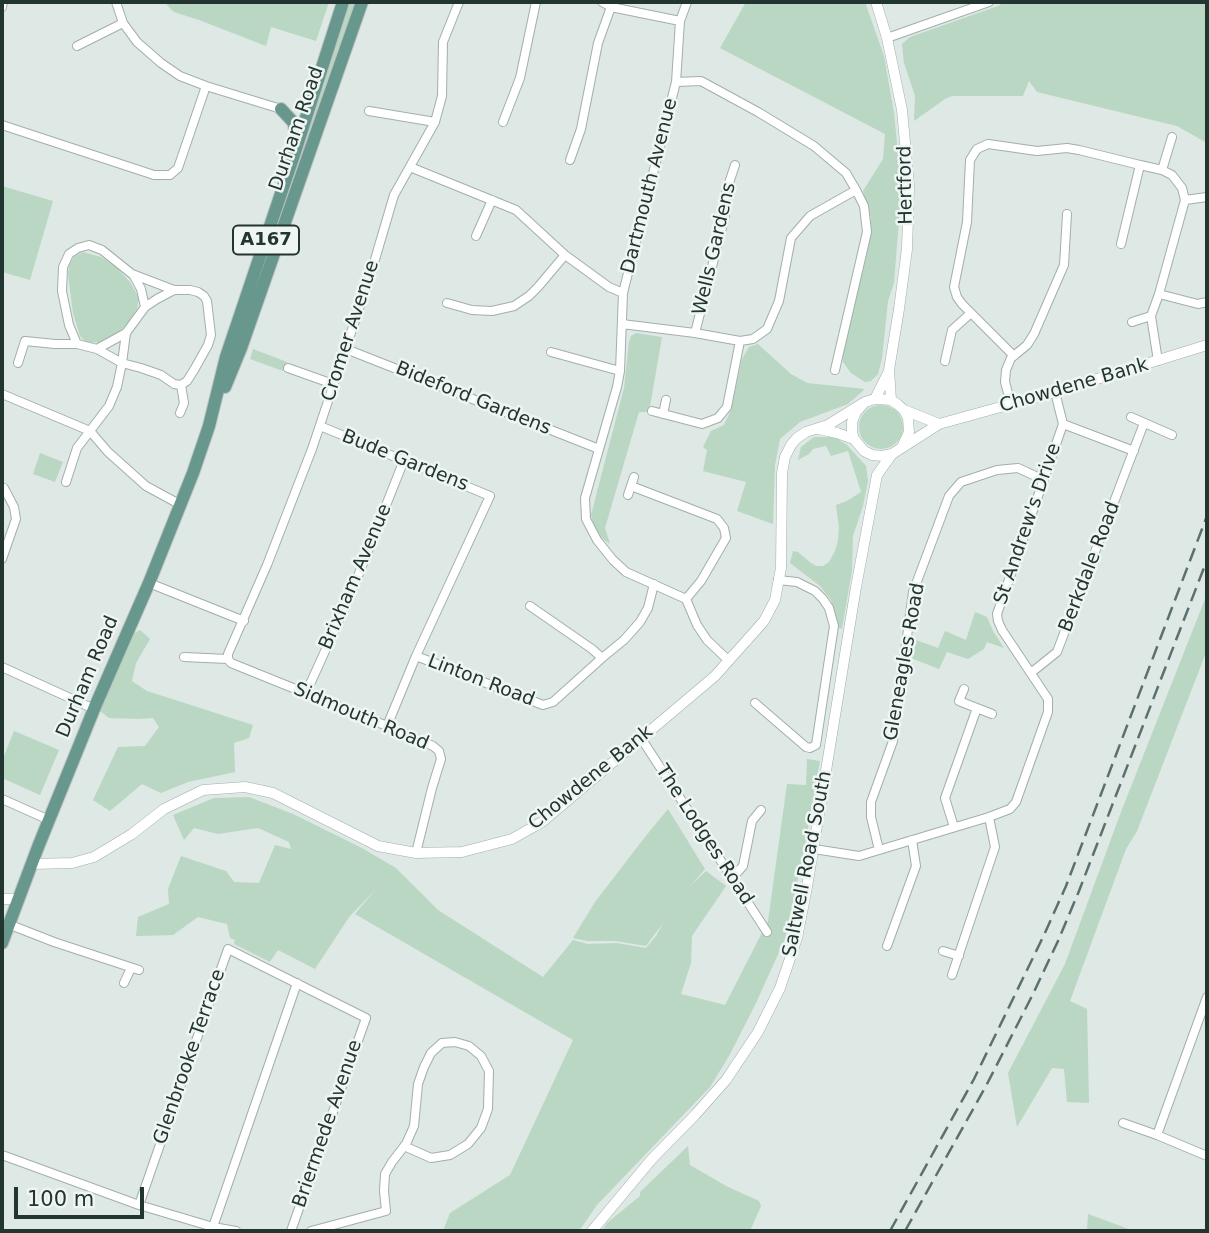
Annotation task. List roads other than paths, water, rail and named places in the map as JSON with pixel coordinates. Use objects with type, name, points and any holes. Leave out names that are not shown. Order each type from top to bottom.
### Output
[{"type":"main road","name":"Durham Road","points":[[209,426],[226,357],[343,2]]},
{"type":"main road","name":"Durham Road","points":[[2,943],[94,709],[181,505],[242,344],[362,2]]},
{"type":"main road","points":[[281,109],[302,108],[314,92]]},
{"type":"main road","points":[[281,109],[295,123],[297,137],[294,155]]},
{"type":"street","points":[[2,7],[3,2]]},
{"type":"street","points":[[116,2],[123,23],[137,42],[180,76],[281,109]]},
{"type":"street","name":"Cromer Avenue","points":[[228,659],[312,449],[394,195],[435,122],[442,96],[443,42],[459,2]]},
{"type":"street","points":[[503,122],[520,78],[536,2]]},
{"type":"street","points":[[602,2],[611,7],[680,21]]},
{"type":"street","name":"Dartmouth Avenue","points":[[686,598],[626,572],[613,560],[597,540],[586,519],[585,498],[620,371],[623,293],[676,82],[680,21],[687,2]]},
{"type":"street","name":"Hertford","points":[[876,2],[887,38],[904,122],[909,186],[907,249],[889,370],[891,400]]},
{"type":"street","points":[[887,38],[989,2]]},
{"type":"street","points":[[570,160],[581,128],[598,43],[611,7]]},
{"type":"street","points":[[78,46],[123,23]]},
{"type":"street","points":[[676,82],[701,81],[758,112],[814,146],[846,173],[856,190],[864,206],[867,232],[835,370]]},
{"type":"street","points":[[2,125],[154,175],[170,175],[178,168],[206,86]]},
{"type":"street","points":[[369,111],[435,122]]},
{"type":"street","points":[[1162,170],[1172,137]]},
{"type":"street","points":[[1014,356],[957,297],[954,282],[967,222],[970,160],[977,149],[988,144],[1037,151],[1067,148],[1079,150],[1162,170],[1179,183],[1185,200],[1151,316],[1158,361]]},
{"type":"street","name":"Wells Gardens","points":[[695,332],[725,216],[726,192],[735,165]]},
{"type":"street","points":[[1121,244],[1140,165]]},
{"type":"street","points":[[410,167],[516,210],[565,255],[608,287],[623,293]]},
{"type":"street","points":[[622,324],[695,332],[740,341],[753,339],[767,329],[779,301],[791,238],[810,216],[856,190]]},
{"type":"street","points":[[1185,200],[1207,197]]},
{"type":"street","points":[[476,236],[492,200]]},
{"type":"street","points":[[1011,404],[1005,376],[1008,364],[1032,338],[1064,265],[1067,214]]},
{"type":"street","points":[[18,363],[25,341],[77,344],[97,349],[122,363],[161,375],[174,384],[181,385],[187,381],[208,345],[211,335],[209,308],[204,296],[198,292],[174,290],[132,274],[102,250],[89,245],[78,247],[69,254],[63,267],[62,292],[69,325],[77,344]]},
{"type":"street","points":[[447,303],[472,310],[492,311],[514,306],[538,288],[565,255]]},
{"type":"street","points":[[132,274],[141,289],[145,307]]},
{"type":"street","points":[[97,349],[126,333],[145,307],[174,290]]},
{"type":"street","points":[[1159,295],[1198,304],[1207,302]]},
{"type":"street","points":[[945,361],[952,330],[971,313]]},
{"type":"street","points":[[1132,322],[1151,316]]},
{"type":"street","points":[[66,482],[77,448],[109,406],[117,387],[126,333]]},
{"type":"street","points":[[652,411],[702,424],[718,418],[727,407],[740,341]]},
{"type":"street","name":"Chowdene Bank","points":[[903,445],[939,424],[1055,392],[1207,345]]},
{"type":"street","name":"Bideford Gardens","points":[[346,349],[599,449]]},
{"type":"street","points":[[551,352],[620,371]]},
{"type":"street","points":[[288,368],[333,384]]},
{"type":"street","name":"Hertford","points":[[870,401],[889,370]]},
{"type":"street","points":[[180,413],[184,403],[181,385]]},
{"type":"street","name":"St Andrew's Drive","points":[[814,849],[859,856],[989,817],[1010,809],[1016,802],[1048,712],[1048,699],[1002,630],[997,614],[1063,424],[1055,392]]},
{"type":"street","points":[[2,394],[90,431],[108,452],[146,486],[181,505]]},
{"type":"street","points":[[663,414],[666,400]]},
{"type":"street","points":[[904,410],[908,418],[909,432],[903,445],[892,454],[872,455],[864,451],[854,439],[852,422],[856,412],[870,401],[891,400],[904,410],[939,424]]},
{"type":"street","name":"Chowdene Bank","points":[[32,864],[84,861],[122,841],[164,809],[203,790],[245,787],[273,793],[378,846],[416,853],[462,852],[512,839],[542,822],[715,676],[764,621],[775,600],[781,568],[782,473],[785,457],[791,445],[806,432],[819,429],[870,401]]},
{"type":"street","points":[[1130,417],[1172,435]]},
{"type":"street","name":"Berkdale Road","points":[[1032,672],[1057,652],[1144,423]]},
{"type":"street","points":[[1063,424],[1134,451]]},
{"type":"street","name":"Bude Gardens","points":[[320,426],[490,496],[416,656]]},
{"type":"street","points":[[819,429],[854,439]]},
{"type":"street","name":"Saltwell Road South","points":[[877,475],[892,454]]},
{"type":"street","name":"Saltwell Road South","points":[[592,1231],[651,1160],[718,1091],[738,1065],[773,1005],[790,961],[814,849],[856,587],[877,475],[872,455]]},
{"type":"street","name":"Brixham Avenue","points":[[306,693],[350,596],[404,460]]},
{"type":"street","name":"Gleneagles Road","points":[[879,850],[871,817],[871,802],[893,741],[913,592],[949,496],[961,482],[997,470],[1018,468],[1044,480]]},
{"type":"street","points":[[634,477],[629,491],[717,519],[724,528],[726,538],[701,581],[686,598],[697,625],[707,640],[729,662]]},
{"type":"street","points":[[2,559],[16,519],[5,488]]},
{"type":"street","points":[[755,703],[806,747],[810,748],[816,744],[834,626],[829,608],[815,591],[797,582],[778,580]]},
{"type":"street","points":[[149,583],[244,621]]},
{"type":"street","name":"Linton Road","points":[[416,656],[543,705],[553,702],[624,640],[640,622],[648,608],[654,584]]},
{"type":"street","points":[[530,606],[602,658]]},
{"type":"street","points":[[387,726],[416,656]]},
{"type":"street","name":"Sidmouth Road","points":[[184,657],[228,659],[231,663],[387,726],[439,751],[441,759],[416,853]]},
{"type":"street","points":[[2,667],[94,709]]},
{"type":"street","points":[[964,689],[959,701],[992,714]]},
{"type":"street","points":[[954,827],[945,798],[977,708]]},
{"type":"street","name":"The Lodges Road","points":[[641,738],[767,932]]},
{"type":"street","points":[[2,799],[49,821]]},
{"type":"street","points":[[732,878],[743,866],[751,821],[761,810]]},
{"type":"street","points":[[952,975],[995,847],[989,817]]},
{"type":"street","points":[[887,946],[916,866],[912,840]]},
{"type":"street","points":[[2,899],[18,899]]},
{"type":"street","points":[[9,924],[135,969],[124,983]]},
{"type":"street","name":"Glenbrooke Terrace","points":[[139,1205],[228,949],[297,983]]},
{"type":"street","points":[[943,951],[959,956]]},
{"type":"street","points":[[219,1229],[297,983]]},
{"type":"street","name":"Briermede Avenue","points":[[291,1231],[366,1018],[297,983]]},
{"type":"street","points":[[1157,1135],[1207,997]]},
{"type":"street","points":[[311,1231],[386,1211],[385,1174],[414,1126],[418,1084],[431,1053],[442,1043],[455,1042],[469,1046],[481,1056],[489,1072],[488,1110],[481,1128],[468,1144],[450,1155],[431,1158],[404,1146]]},
{"type":"street","points":[[1123,1123],[1207,1156]]},
{"type":"street","points":[[2,1155],[139,1205],[219,1229],[236,1231]]},
{"type":"railway","points":[[890,1231],[974,1079],[1066,886],[1207,516]]},
{"type":"railway","points":[[905,1231],[986,1086],[1058,941],[1207,560]]}]
